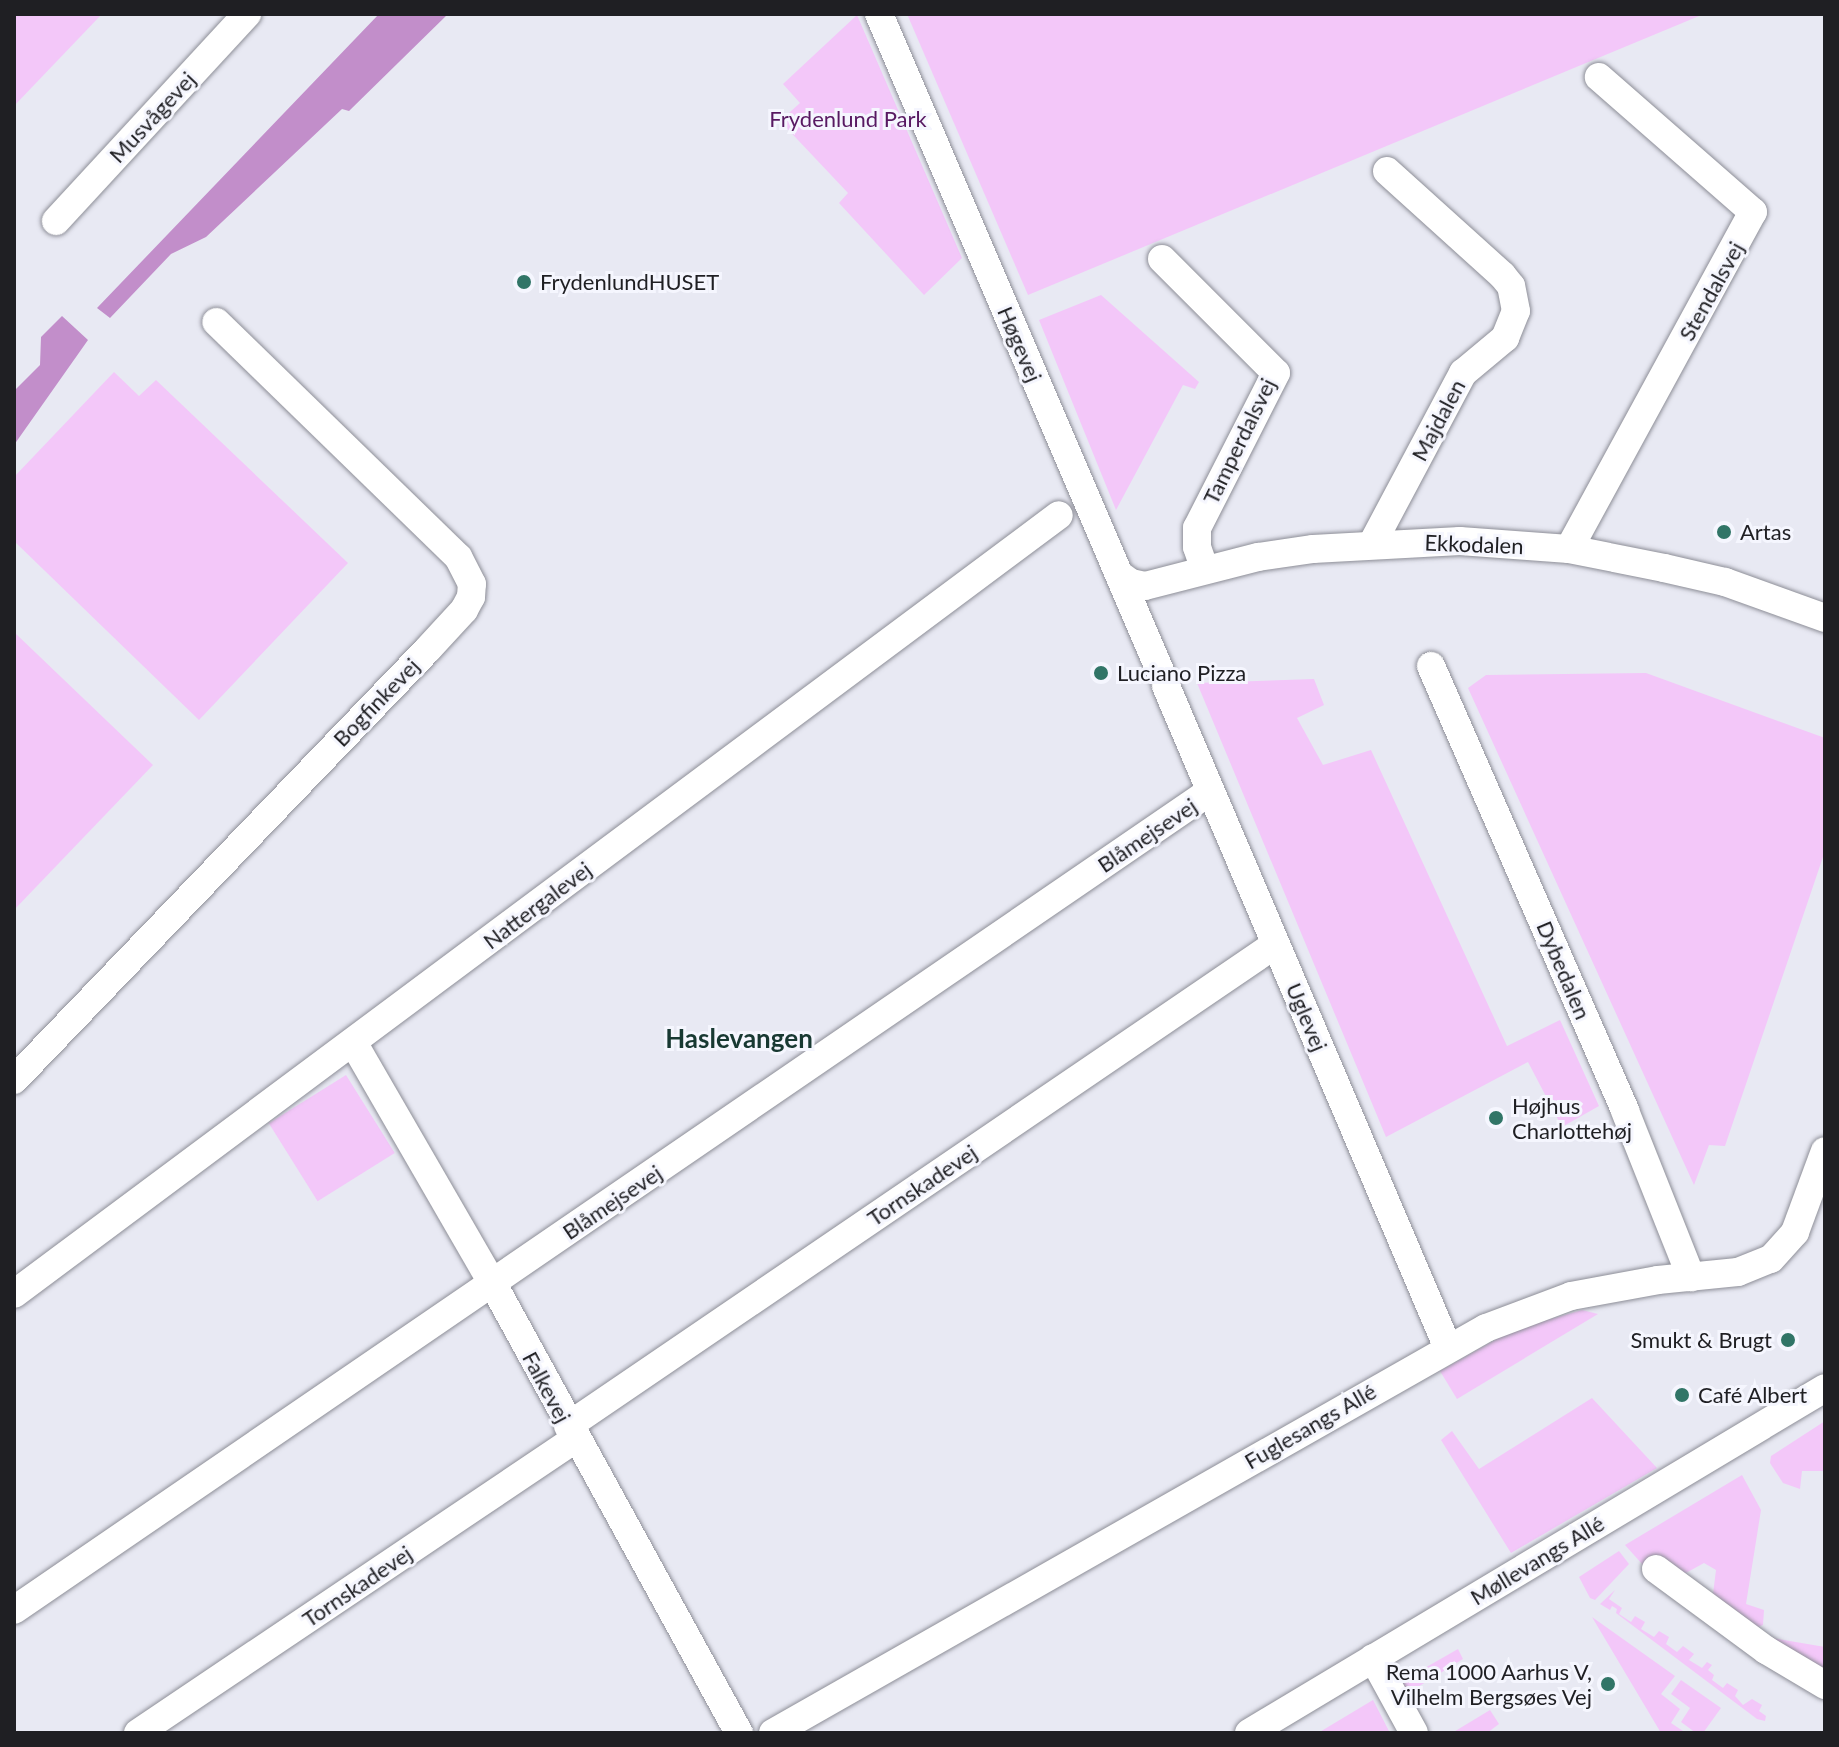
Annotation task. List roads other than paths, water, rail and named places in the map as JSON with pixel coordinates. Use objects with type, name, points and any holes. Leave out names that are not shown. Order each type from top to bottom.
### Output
[{"type":"street","name":"Musvågevej","points":[[56,221],[247,14]]},
{"type":"street","name":"Høgevej","points":[[879,14],[1164,680]]},
{"type":"street","name":"Stendalsvej","points":[[1569,549],[1753,212],[1599,77]]},
{"type":"street","name":"Majdalen","points":[[1372,544],[1463,373],[1505,338],[1516,311],[1511,286],[1502,275],[1387,171]]},
{"type":"street","name":"Tamperdalsvej","points":[[1162,259],[1276,373],[1197,528],[1197,547],[1205,570]]},
{"type":"street","name":"Bogfinkevej","points":[[14,1080],[428,649],[464,610],[471,597],[472,584],[458,557],[216,322]]},
{"type":"street","name":"Nattergalevej","points":[[14,1294],[1059,515]]},
{"type":"street","name":"Ekkodalen","points":[[1120,575],[1145,586],[1258,557],[1372,544],[1460,541],[1569,549],[1725,582],[1825,618]]},
{"type":"street","name":"Dybedalen","points":[[1431,666],[1625,1111],[1691,1277]]},
{"type":"street","name":"Uglevej","points":[[1164,680],[1209,792],[1448,1348]]},
{"type":"street","name":"Blåmejsevej","points":[[14,1610],[1209,792]]},
{"type":"street","name":"Tornskadevej","points":[[138,1733],[1276,944]]},
{"type":"street","name":"Falkevej","points":[[353,1042],[493,1284],[739,1733]]},
{"type":"street","name":"Fuglesangs Allé","points":[[773,1733],[1448,1348],[1526,1311],[1571,1296],[1738,1272],[1771,1259],[1785,1247],[1800,1219],[1822,1161]]},
{"type":"street","name":"Møllevangs Allé","points":[[1278,1733],[1377,1666],[1825,1388]]},
{"type":"street","name":"Møllevangs Allé","points":[[1249,1733],[1377,1666],[1825,1406]]},
{"type":"street","points":[[1656,1569],[1766,1650],[1825,1685]]},
{"type":"street","points":[[1377,1666],[1414,1733]]},
{"type":"place","name":"FrydenlundHUSET","points":[[524,282]]},
{"type":"place","name":"Artas","points":[[1724,532]]},
{"type":"place","name":"Luciano Pizza","points":[[1101,673]]},
{"type":"place","name":"Højhus Charlottehøj","points":[[1496,1118]]},
{"type":"place","name":"Smukt & Brugt","points":[[1788,1340]]},
{"type":"place","name":"Café Albert","points":[[1682,1395]]},
{"type":"place","name":"Rema 1000 Aarhus V, Vilhelm Bergsøes Vej","points":[[1608,1684]]},
{"type":"district","name":"Haslevangen","points":[[739,1039]]},
{"type":"park label","name":"Frydenlund Park","points":[[848,119]]}]
